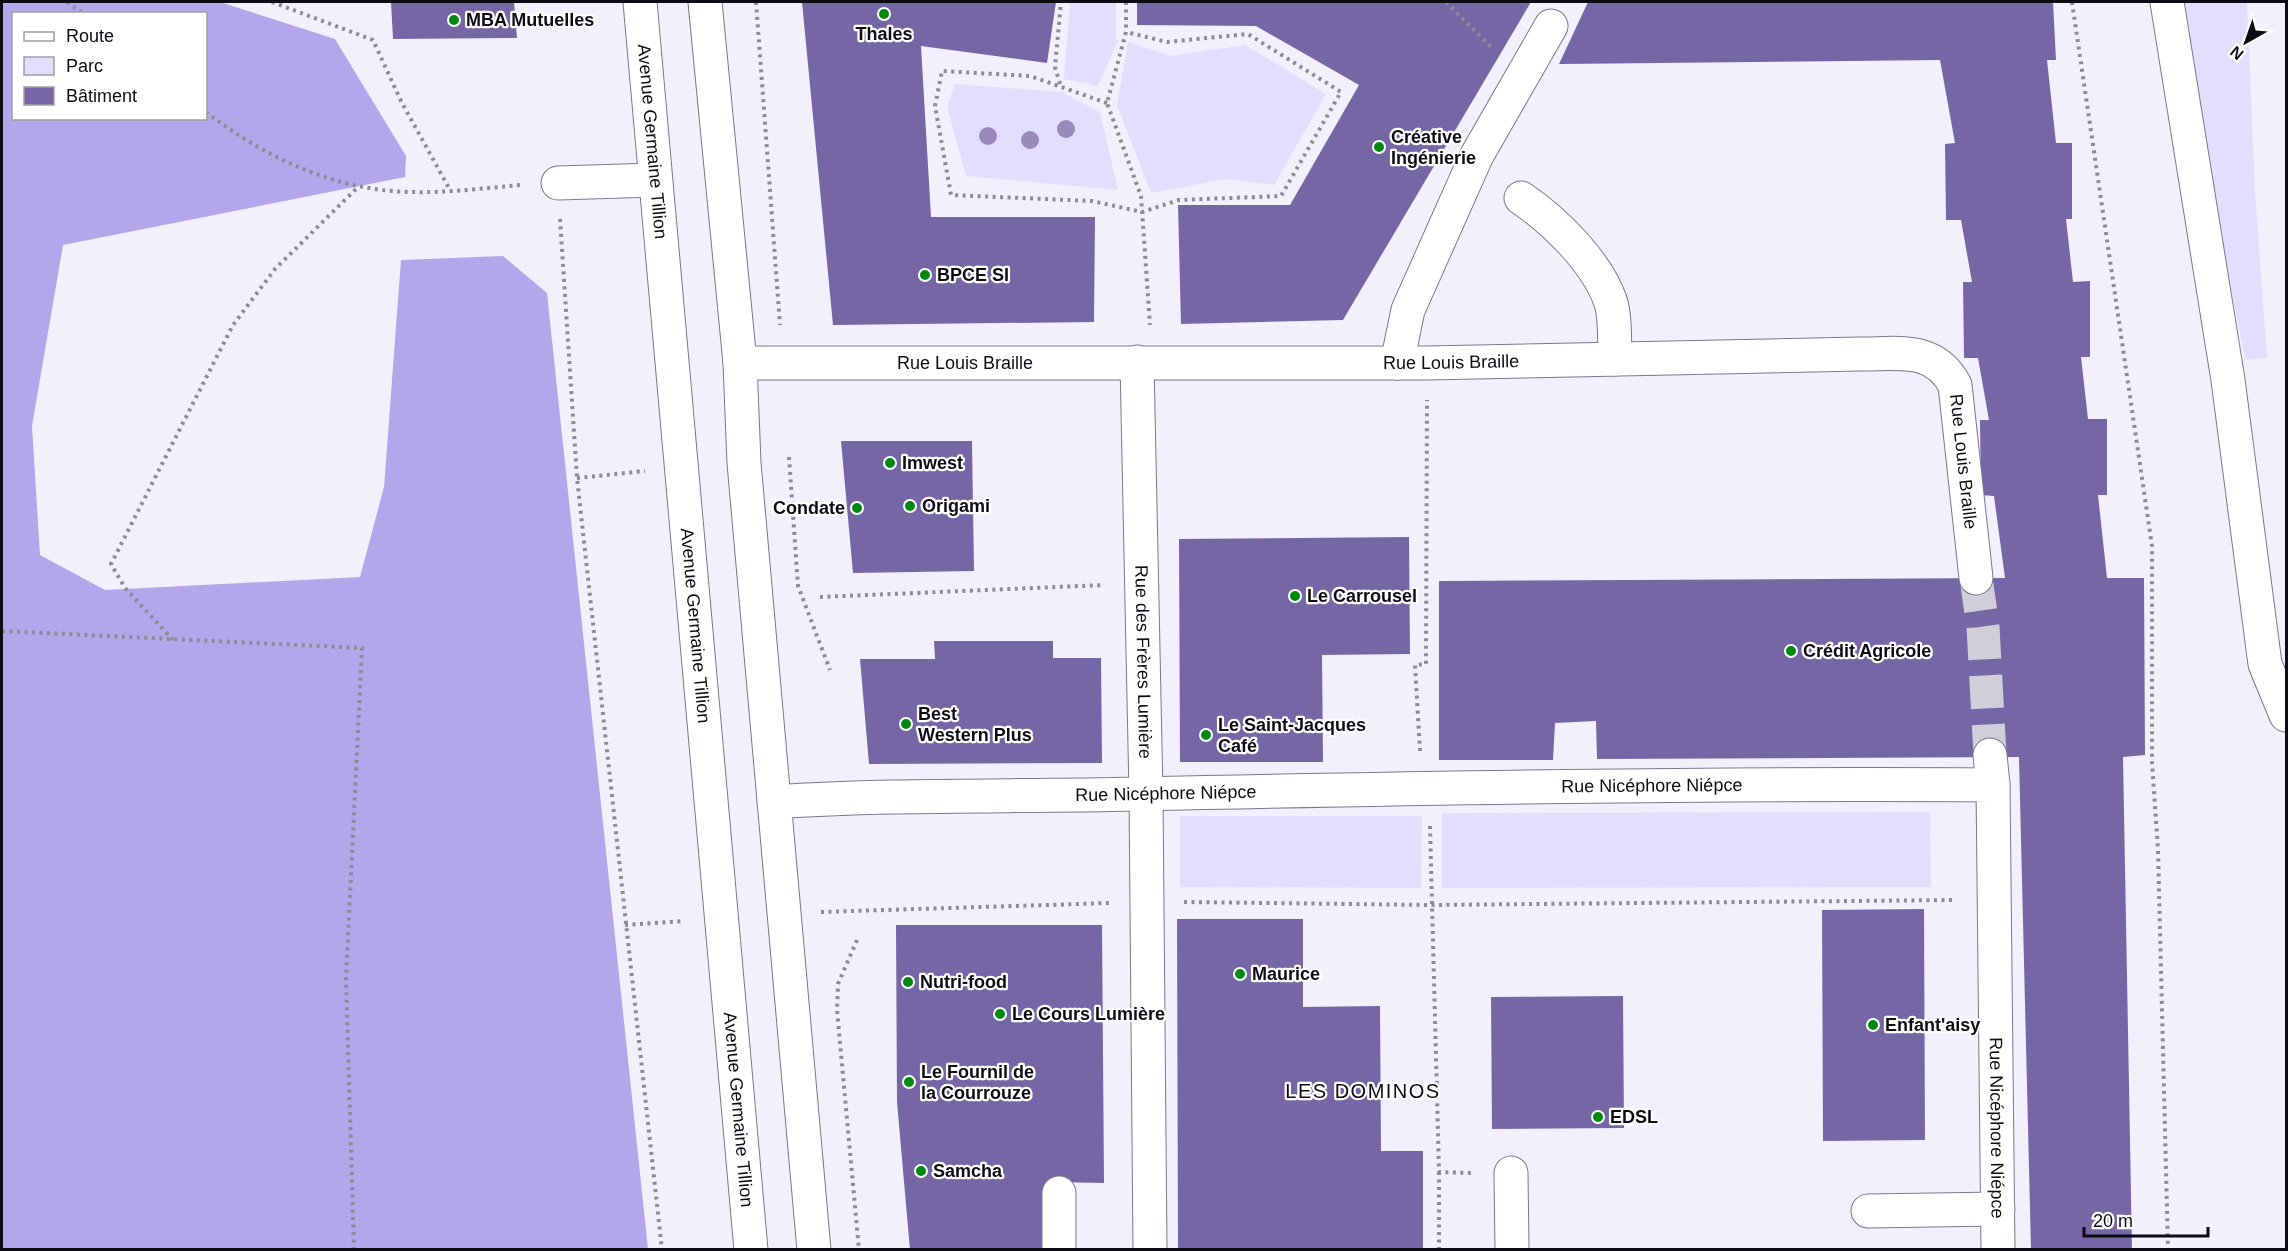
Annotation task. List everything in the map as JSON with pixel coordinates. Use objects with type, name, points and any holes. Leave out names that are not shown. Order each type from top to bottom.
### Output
[{"type":"main road","name":"Avenue Germaine Tillion","points":[[640,2],[751,1250]]},
{"type":"main road","points":[[705,2],[740,363],[744,463],[814,1250]]},
{"type":"main road","points":[[2168,2],[2228,380],[2265,664],[2286,715]]},
{"type":"main road","points":[[1397,363],[1408,310],[1477,155],[1551,26]]},
{"type":"main road","points":[[558,183],[655,180]]},
{"type":"main road","points":[[1521,198],[1543,212],[1573,243],[1602,285],[1612,305],[1615,359]]},
{"type":"main road","name":"Rue Louis Braille","points":[[740,363],[783,365],[1145,362],[1397,363],[1921,355],[1936,361],[1947,370],[1955,385],[1976,578]]},
{"type":"main road","name":"Rue des Frères Lumière","points":[[1145,362],[1150,1250]]},
{"type":"main road","name":"Rue Nicéphore Niépce","points":[[774,801],[845,797],[1146,794],[1992,770],[1998,1250]]},
{"type":"main road","points":[[1510,1173],[1512,1250]]},
{"type":"main road","points":[[1059,1193],[1059,1250]]},
{"type":"main road","points":[[1868,1211],[1998,1209]]},
{"type":"path","points":[[67,2],[81,12]]},
{"type":"path","points":[[272,2],[373,40],[401,101],[450,190]]},
{"type":"path","points":[[756,2],[783,365]]},
{"type":"path","points":[[1060,85],[1055,68],[1061,2]]},
{"type":"path","points":[[1126,2],[1126,32],[1107,103],[1141,196],[1145,362]]},
{"type":"path","points":[[1446,2],[1522,77]]},
{"type":"path","points":[[2072,2],[2152,546],[2152,764],[2158,849],[2168,1250]]},
{"type":"path","points":[[1107,103],[1030,76],[942,70],[935,106],[951,195],[1092,201],[1142,212],[1179,200],[1281,196],[1341,92],[1248,34],[1167,42],[1126,32]]},
{"type":"path","points":[[207,113],[251,144],[280,160],[358,187],[411,192],[558,183],[577,478],[662,1250]]},
{"type":"path","points":[[173,640],[125,588],[111,564],[232,325],[275,269],[358,187]]},
{"type":"path","points":[[1427,422],[1426,664],[1415,665],[1420,761],[1429,786]]},
{"type":"path","points":[[789,457],[798,586],[830,670]]},
{"type":"path","points":[[820,597],[1105,585]]},
{"type":"path","points":[[2,631],[363,648],[346,978],[354,1250]]},
{"type":"path","points":[[1430,819],[1439,1250]]},
{"type":"path","points":[[855,910],[1147,902],[1431,904],[1994,899]]},
{"type":"path","points":[[857,940],[838,984],[837,1010],[859,1250]]},
{"type":"path","points":[[1439,1173],[1510,1173]]},
{"type":"green space","points":[[1070,2],[1116,2],[1116,38],[1118,40],[1098,86],[1064,79]]},
{"type":"green space","points":[[2182,2],[2247,2],[2255,192],[2267,358],[2245,360],[2215,206]]},
{"type":"green space","points":[[1128,42],[1171,56],[1245,45],[1326,94],[1274,185],[1226,179],[1151,193],[1117,105]]},
{"type":"green space","points":[[955,84],[1062,92],[1100,112],[1118,190],[966,176],[947,107]]},
{"type":"green space","points":[[1930,812],[1931,887],[1442,888],[1442,813]]},
{"type":"green space","points":[[1180,816],[1422,816],[1421,888],[1180,887]]},
{"type":"shaded area","points":[[2,2],[220,2],[335,39],[406,156],[405,177],[63,245],[32,426],[40,555],[105,590],[360,577],[384,487],[401,260],[503,256],[547,293],[648,1249],[2,1249]]},
{"type":"building","name":"MBA Mutuelles","points":[[391,2],[514,2],[517,38],[393,39]]},
{"type":"building","points":[[802,2],[1056,2],[1047,63],[921,46],[931,217],[1095,217],[1094,322],[833,325]]},
{"type":"building","points":[[1137,2],[1531,2],[1343,320],[1181,324],[1178,205],[1290,205],[1359,85],[1256,26],[1137,25]]},
{"type":"building","points":[[1588,2],[2053,2],[2056,60],[2047,60],[2056,143],[2072,143],[2072,219],[2066,219],[2073,282],[2090,281],[2090,357],[2081,357],[2088,419],[2107,419],[2107,495],[2098,495],[2107,578],[2144,578],[2145,755],[2123,757],[2132,1250],[2031,1250],[2019,757],[1597,759],[1596,721],[1555,723],[1553,760],[1439,760],[1439,581],[2005,578],[1994,496],[1981,495],[1980,420],[1989,420],[1978,358],[1964,358],[1963,282],[1972,282],[1961,220],[1946,220],[1945,144],[1955,143],[1940,60],[1559,64]]},
{"type":"building","name":"Origami","points":[[841,441],[972,441],[974,571],[853,573]]},
{"type":"building","name":"Le Carrousel","points":[[1409,537],[1410,654],[1322,655],[1323,762],[1180,762],[1179,539]]},
{"type":"building","points":[[934,641],[1053,641],[1053,658],[1101,658],[1102,763],[869,764],[860,659],[935,659]]},
{"type":"building","name":"Enfant'aisy","points":[[1924,909],[1925,1140],[1823,1141],[1822,910]]},
{"type":"building","points":[[1177,919],[1303,919],[1303,1007],[1380,1006],[1381,1151],[1423,1151],[1423,1250],[1178,1250]]},
{"type":"building","name":"Le Cours Lumière","points":[[896,925],[1102,925],[1104,1183],[1050,1182],[1049,1250],[910,1250],[897,1102]]},
{"type":"building","points":[[1623,996],[1624,1128],[1492,1129],[1491,997]]},
{"type":"tunnel","points":[[1976,578],[1983,627],[1990,755]]},
{"type":"place","name":"Thales","points":[[884,14]]},
{"type":"place","name":"MBA Mutuelles","points":[[454,20]]},
{"type":"place","name":"Créative Ingénierie","points":[[1379,147]]},
{"type":"place","name":"BPCE SI","points":[[925,275]]},
{"type":"place","name":"Imwest","points":[[890,463]]},
{"type":"place","name":"Origami","points":[[910,506]]},
{"type":"place","name":"Condate","points":[[857,508]]},
{"type":"place","name":"Le Carrousel","points":[[1295,596]]},
{"type":"place","name":"Crédit Agricole","points":[[1791,651]]},
{"type":"place","name":"Best Western Plus","points":[[906,724]]},
{"type":"place","name":"Le Saint-Jacques Café","points":[[1206,735]]},
{"type":"place","name":"Maurice","points":[[1240,974]]},
{"type":"place","name":"Nutri-food","points":[[908,982]]},
{"type":"place","name":"Le Cours Lumière","points":[[1000,1014]]},
{"type":"place","name":"Enfant'aisy","points":[[1873,1025]]},
{"type":"place","name":"Le Fournil de la Courrouze","points":[[909,1082]]},
{"type":"place","name":"EDSL","points":[[1598,1117]]},
{"type":"place","name":"Samcha","points":[[921,1171]]},
{"type":"district","name":"LES DOMINOS","points":[[1363,1091]]}]
